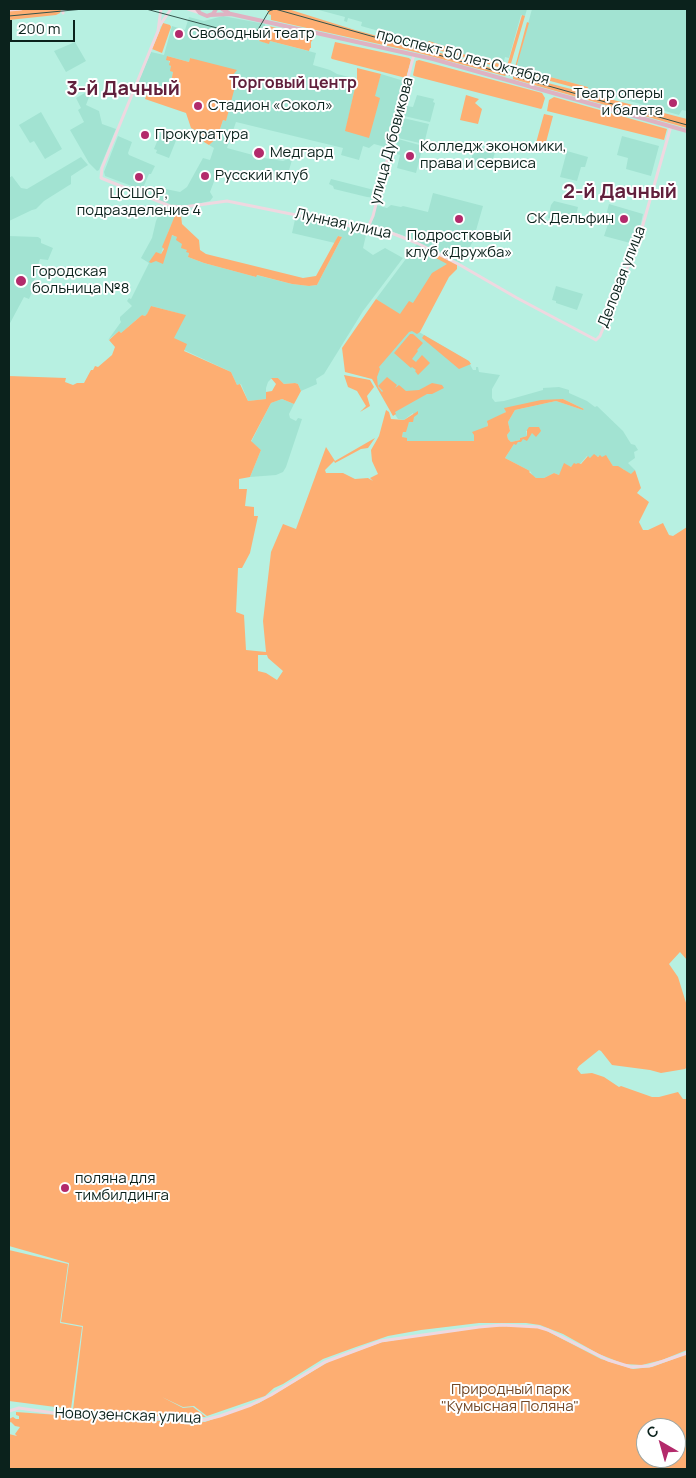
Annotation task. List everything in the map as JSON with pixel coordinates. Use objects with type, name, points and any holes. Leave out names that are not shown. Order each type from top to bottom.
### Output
[{"type":"main road","points":[[210,15],[216,9]]},
{"type":"main road","name":"проспект 50 лет Октября","points":[[222,9],[231,14]]},
{"type":"main road","name":"проспект 50 лет Октября","points":[[195,10],[205,16],[231,14],[414,54],[687,131]]},
{"type":"street","points":[[9,10],[21,9]]},
{"type":"street","points":[[160,25],[161,9]]},
{"type":"street","points":[[160,25],[171,9]]},
{"type":"street","points":[[188,9],[195,10]]},
{"type":"street","name":"Лунная улица","points":[[160,25],[101,170],[101,178],[170,206],[184,207],[227,201],[365,229],[368,227],[381,229],[417,243],[460,265],[596,340]]},
{"type":"street","name":"улица Дубовикова","points":[[368,227],[373,216],[414,54]]},
{"type":"street","name":"Деловая улица","points":[[596,340],[600,336],[638,242],[671,126]]},
{"type":"street","name":"Новоузенская улица","points":[[9,1411],[19,1408],[73,1415],[204,1420],[251,1405],[325,1362],[389,1338],[502,1325],[538,1327],[548,1330],[608,1360],[631,1367],[649,1366],[687,1353]]},
{"type":"shaded area","points":[[315,9],[527,9],[525,16],[521,15],[509,58],[505,57],[503,65],[447,50],[444,46],[429,42],[426,44],[361,26],[362,22],[348,18],[347,22],[344,21],[345,17]]},
{"type":"shaded area","points":[[532,9],[687,9],[687,111],[682,110],[679,115],[605,94],[587,91],[588,87],[516,68]]},
{"type":"shaded area","points":[[223,16],[265,24],[257,38],[259,41],[268,43],[270,41],[316,53],[313,65],[357,79],[346,129],[379,98],[374,97],[381,74],[404,81],[406,83],[389,148],[374,144],[369,148],[363,146],[359,160],[341,155],[343,148],[236,122],[227,148],[264,158],[283,161],[292,160],[287,177],[262,172],[261,176],[251,174],[249,182],[222,177],[223,175],[219,174],[220,171],[218,171],[210,192],[213,197],[210,201],[188,206],[171,205],[156,200],[161,188],[180,192],[187,187],[203,158],[210,160],[214,148],[209,145],[217,138],[223,120],[226,121],[233,75],[190,58],[189,62],[167,56],[173,72],[168,97],[137,85],[151,52],[164,55],[172,26],[185,30],[189,17],[204,21]]},
{"type":"shaded area","points":[[75,42],[86,61],[66,72],[54,51]]},
{"type":"shaded area","points":[[92,89],[86,105],[99,111],[102,124],[116,129],[97,171],[89,163],[70,130],[84,122],[78,110],[81,108],[76,98]]},
{"type":"shaded area","points":[[417,95],[434,99],[433,102],[435,103],[430,122],[404,116],[406,106],[413,107]]},
{"type":"shaded area","points":[[41,112],[62,149],[45,159],[34,141],[30,143],[19,125]]},
{"type":"shaded area","points":[[403,118],[429,124],[424,144],[398,138]]},
{"type":"shaded area","points":[[161,132],[177,138],[169,158],[156,153],[157,150],[154,149]]},
{"type":"shaded area","points":[[118,136],[132,142],[129,155],[155,166],[142,190],[105,176],[104,172]]},
{"type":"shaded area","points":[[622,136],[659,146],[651,176],[626,169],[628,158],[617,155]]},
{"type":"shaded area","name":"Колледж экономики, права и сервиса","points":[[398,139],[423,146],[416,173],[397,168],[400,155],[394,153]]},
{"type":"shaded area","points":[[475,144],[496,150],[489,170],[470,165]]},
{"type":"shaded area","points":[[567,151],[588,157],[585,167],[581,167],[577,181],[560,177]]},
{"type":"shaded area","points":[[81,157],[88,165],[71,176],[71,184],[44,201],[36,209],[9,221],[9,178],[12,176],[21,188],[27,189]]},
{"type":"shaded area","points":[[331,179],[378,191],[376,198],[334,189],[329,184]]},
{"type":"shaded area","points":[[433,193],[483,206],[473,241],[461,263],[402,235],[371,225],[376,205],[387,208],[391,205],[403,206],[428,212]]},
{"type":"shaded area","points":[[554,201],[578,207],[574,225],[548,218]]},
{"type":"shaded area","points":[[609,204],[643,214],[637,241],[634,244],[604,236],[608,224],[604,223]]},
{"type":"shaded area","points":[[163,205],[179,208],[161,254],[156,261],[164,259],[171,235],[178,237],[189,253],[188,257],[204,263],[256,277],[256,275],[292,284],[317,285],[342,237],[338,236],[335,243],[292,233],[296,215],[367,231],[363,248],[373,255],[385,248],[403,258],[363,311],[324,374],[316,379],[317,384],[301,391],[298,384],[284,384],[278,378],[272,378],[266,388],[266,399],[248,401],[241,384],[237,385],[231,372],[184,350],[173,337],[185,315],[151,306],[147,315],[142,315],[121,333],[119,331],[108,340],[121,322],[120,317],[132,306],[127,301],[129,298],[131,299],[149,263],[141,258],[152,238],[156,221]]},
{"type":"shaded area","name":"Городская больница №8","points":[[9,236],[38,237],[41,239],[41,243],[53,248],[48,260],[40,259],[38,265],[45,268],[43,274],[38,272],[31,288],[33,290],[29,299],[24,297],[9,325]]},
{"type":"shaded area","points":[[417,244],[451,262],[407,320],[376,299]]},
{"type":"shaded area","points":[[556,286],[583,294],[577,310],[552,300]]},
{"type":"shaded area","points":[[407,328],[419,332],[468,361],[473,370],[476,370],[476,367],[478,367],[479,372],[500,375],[492,389],[492,398],[495,402],[543,390],[543,388],[559,387],[569,390],[569,393],[595,407],[597,406],[623,431],[631,444],[635,445],[638,450],[634,452],[635,458],[628,463],[635,470],[631,475],[623,469],[613,466],[607,457],[590,458],[587,456],[580,464],[563,469],[559,475],[554,473],[544,478],[536,478],[530,471],[505,458],[514,444],[532,433],[541,431],[526,431],[527,436],[511,442],[507,435],[510,431],[508,422],[515,410],[556,401],[584,409],[563,399],[505,408],[506,412],[487,423],[488,426],[474,434],[474,441],[407,441],[402,437],[403,432],[409,422],[413,421],[413,413],[404,420],[398,419],[377,387],[377,370],[379,363]]},
{"type":"shaded area","points":[[282,399],[294,404],[289,414],[290,418],[296,421],[298,418],[302,419],[286,467],[283,472],[276,475],[250,477],[261,450],[251,442],[271,403]]},
{"type":"green space","points":[[34,9],[61,10],[56,15],[9,20],[9,11]]},
{"type":"green space","points":[[265,9],[288,9],[508,73],[505,76],[415,52],[271,20],[271,15]]},
{"type":"green space","points":[[522,15],[525,16],[510,67],[505,69],[427,47],[426,44],[429,41],[444,46],[448,50],[507,66]]},
{"type":"green space","points":[[527,22],[529,23],[516,68],[588,87],[587,91],[514,71]]},
{"type":"green space","points":[[163,23],[171,27],[162,53],[152,49]]},
{"type":"green space","points":[[269,26],[314,38],[311,42],[311,48],[309,51],[270,41],[269,44],[259,41]]},
{"type":"green space","points":[[335,42],[409,58],[411,60],[406,78],[332,59]]},
{"type":"green space","name":"Стадион «Сокол»","points":[[167,56],[189,62],[190,58],[237,70],[233,75],[237,79],[226,121],[223,120],[217,138],[209,145],[204,142],[201,133],[191,128],[186,113],[145,99],[149,89],[168,97],[173,72],[170,71],[170,61],[166,60]]},
{"type":"green space","points":[[419,60],[542,93],[545,98],[542,108],[414,76],[416,61]]},
{"type":"green space","points":[[357,68],[381,74],[375,96],[380,98],[369,138],[345,131],[357,79]]},
{"type":"green space","points":[[513,74],[687,119],[687,128],[513,79]]},
{"type":"green space","points":[[466,95],[479,99],[475,103],[482,109],[478,124],[460,120]]},
{"type":"green space","points":[[554,97],[667,129],[664,140],[547,111],[549,100]]},
{"type":"green space","points":[[544,114],[553,116],[545,146],[536,143]]},
{"type":"green space","points":[[176,213],[181,215],[182,224],[199,240],[200,250],[206,254],[303,278],[316,276],[338,236],[342,237],[317,285],[292,284],[257,275],[256,277],[204,263],[188,257],[189,253],[186,252],[187,250],[181,248],[182,244],[176,240],[177,237],[172,235],[163,264],[156,261],[149,262],[156,252],[161,254],[164,249],[162,247]]},
{"type":"green space","points":[[436,254],[457,264],[457,269],[449,277],[420,332],[417,334],[412,331],[409,332],[379,367],[377,377],[378,387],[382,392],[378,386],[387,377],[397,385],[395,388],[399,385],[406,391],[419,390],[432,383],[442,385],[444,388],[432,394],[427,394],[395,412],[396,414],[393,416],[372,379],[345,372],[342,348],[376,299],[400,314],[409,301],[413,303],[432,273],[447,264],[434,257]]},
{"type":"green space","points":[[151,306],[186,315],[174,338],[187,344],[184,351],[231,372],[237,385],[240,384],[248,401],[266,399],[266,392],[272,391],[276,384],[271,378],[278,378],[284,384],[298,384],[301,391],[294,404],[282,399],[271,403],[251,441],[261,450],[250,477],[239,479],[239,489],[247,489],[245,506],[254,507],[254,516],[258,516],[250,553],[242,568],[238,568],[236,612],[244,615],[246,650],[266,652],[263,621],[271,552],[283,524],[296,529],[326,447],[335,461],[375,438],[368,448],[361,449],[335,463],[334,461],[325,470],[326,473],[343,473],[355,479],[368,478],[373,481],[370,478],[378,474],[372,461],[371,450],[379,436],[386,410],[389,412],[391,419],[404,420],[418,411],[413,422],[409,422],[406,432],[403,432],[402,437],[407,438],[407,441],[474,441],[472,432],[488,426],[487,421],[506,412],[504,408],[541,400],[563,399],[584,409],[556,401],[515,410],[508,422],[510,431],[507,435],[511,442],[527,436],[529,427],[539,427],[541,431],[536,437],[532,433],[527,441],[523,439],[516,445],[514,444],[505,458],[530,471],[536,478],[544,478],[554,473],[559,475],[564,463],[571,467],[574,463],[581,464],[588,456],[590,458],[594,454],[598,457],[606,455],[613,466],[618,466],[631,474],[635,470],[641,488],[637,493],[649,502],[639,522],[643,530],[648,530],[663,523],[669,535],[673,536],[687,527],[687,960],[680,952],[669,964],[678,977],[687,1006],[687,1067],[661,1073],[612,1065],[599,1050],[577,1069],[581,1074],[592,1073],[604,1077],[619,1087],[621,1086],[652,1097],[678,1092],[683,1099],[687,1099],[687,1350],[662,1360],[642,1365],[624,1364],[599,1354],[563,1334],[540,1325],[526,1323],[479,1323],[388,1336],[323,1359],[274,1388],[265,1396],[207,1416],[194,1406],[183,1407],[162,1397],[183,1408],[193,1407],[206,1417],[168,1417],[143,1415],[141,1413],[73,1410],[83,1326],[61,1322],[69,1263],[9,1246],[9,376],[66,378],[65,382],[73,385],[84,383],[95,366],[98,367],[112,355],[115,347],[109,340],[119,331],[121,333],[142,315],[145,316]],"holes":[[[258,655],[267,655],[283,671],[277,680],[266,673],[258,671]]]},
{"type":"green space","points":[[410,334],[413,334],[423,343],[412,359],[416,362],[422,355],[430,363],[418,375],[416,370],[394,353]]},
{"type":"green space","points":[[424,335],[469,361],[471,364],[459,369],[422,338]]},
{"type":"green space","points":[[344,375],[370,380],[374,387],[367,396],[370,406],[360,412],[366,406],[357,391],[348,387]]},
{"type":"green space","points":[[9,1250],[68,1264],[60,1323],[82,1327],[71,1409],[9,1401]]},
{"type":"green space","name":"Природный парк \"Кумысная Поляна\"","points":[[513,1326],[541,1328],[601,1359],[633,1369],[652,1367],[687,1354],[687,1469],[9,1469],[9,1434],[17,1436],[15,1434],[20,1427],[15,1426],[11,1422],[9,1423],[9,1419],[13,1417],[19,1419],[16,1412],[129,1420],[205,1422],[259,1403],[330,1361],[382,1342],[477,1327]]},
{"type":"tram line","points":[[9,16],[84,9]]},
{"type":"tram line","points":[[146,9],[247,36],[256,33],[269,11],[275,9],[687,125]]},
{"type":"place","name":"Свободный театр","points":[[179,34]]},
{"type":"place","name":"Театр оперы и балета","points":[[673,103]]},
{"type":"place","name":"Стадион «Сокол»","points":[[198,106]]},
{"type":"place","name":"Прокуратура","points":[[145,135]]},
{"type":"place","name":"Медгард","points":[[259,153]]},
{"type":"place","name":"Колледж экономики, права и сервиса","points":[[410,156]]},
{"type":"place","name":"Русский клуб","points":[[205,176]]},
{"type":"place","name":"ЦСШОР, подразделение 4","points":[[139,177]]},
{"type":"place","name":"Подростковый клуб «Дружба»","points":[[459,219]]},
{"type":"place","name":"СК Дельфин","points":[[624,219]]},
{"type":"place","name":"Городская больница №8","points":[[21,281]]},
{"type":"place","name":"поляна для тимбилдинга","points":[[65,1188]]},
{"type":"district","name":"Торговый центр","points":[[293,84]]},
{"type":"district","name":"3-й Дачный","points":[[123,89]]},
{"type":"district","name":"2-й Дачный","points":[[620,192]]}]
